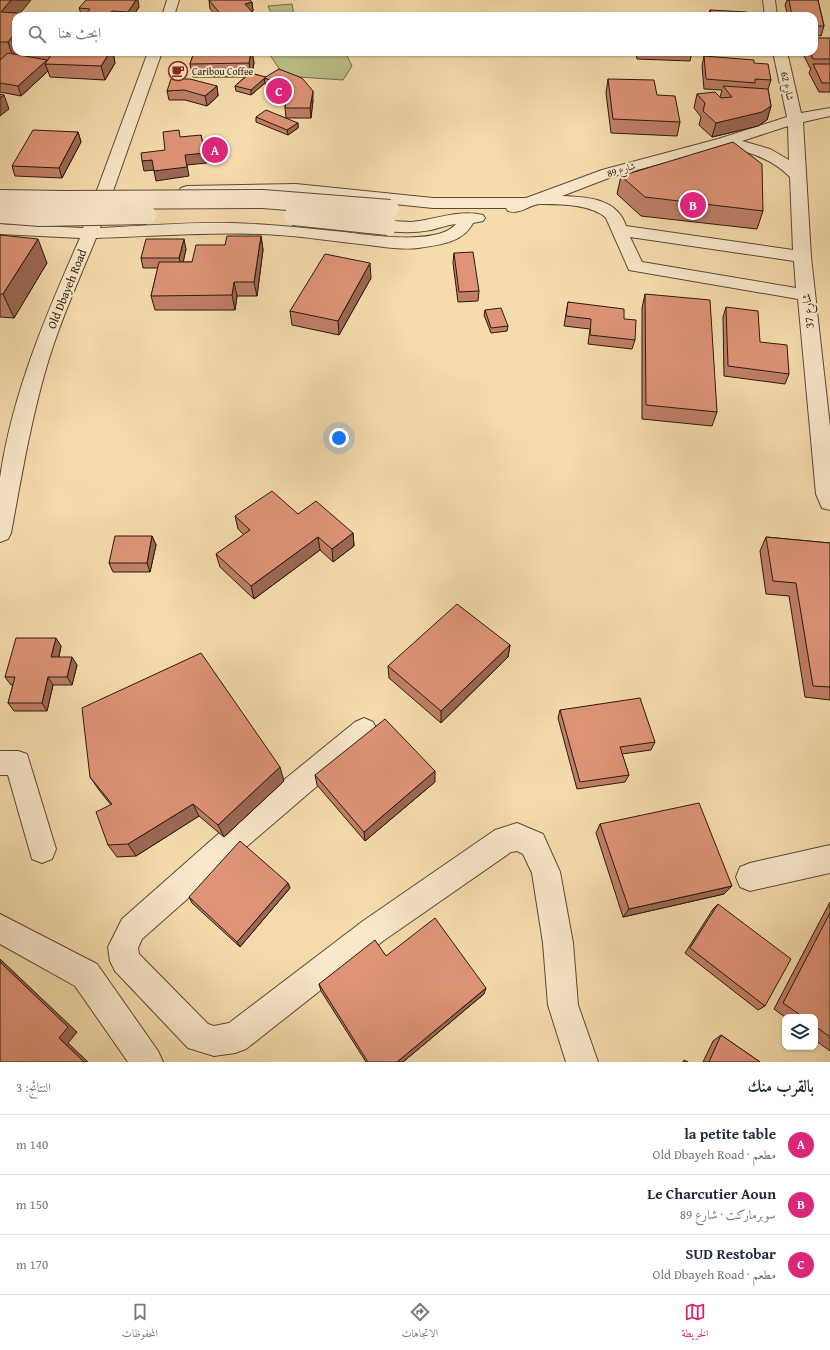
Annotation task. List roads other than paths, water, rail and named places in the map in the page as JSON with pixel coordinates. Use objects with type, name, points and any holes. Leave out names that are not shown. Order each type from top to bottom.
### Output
[{"type":"street","points":[[170,12],[174,0]]},
{"type":"street","points":[[769,0],[770,12]]},
{"type":"street","name":"Old Dbayeh Road","points":[[0,533],[22,420],[36,370],[56,314],[90,232],[154,56]]},
{"type":"street","name":"شارع 62","points":[[781,56],[795,119]]},
{"type":"street","name":"شارع 89","points":[[389,217],[416,226],[430,225],[449,220],[467,219],[505,211],[608,173],[723,142],[795,119],[830,112]]},
{"type":"street","name":"شارع 37","points":[[795,119],[802,257],[827,494],[830,502]]},
{"type":"street","points":[[723,142],[748,146],[776,157],[789,166],[798,176]]},
{"type":"street","points":[[0,190],[103,193],[294,189],[342,192],[420,202],[452,203],[531,201],[589,204],[603,208],[613,215],[635,266],[806,295]]},
{"type":"street","points":[[0,199],[47,201],[262,199],[326,203],[389,217]]},
{"type":"street","points":[[0,214],[40,217],[260,214],[324,218],[389,217]]},
{"type":"street","points":[[0,229],[90,232],[230,228],[279,230],[390,242],[416,243],[453,235],[462,229],[467,219]]},
{"type":"street","points":[[619,230],[802,257]]},
{"type":"street","points":[[812,356],[830,347]]},
{"type":"street","points":[[364,730],[235,838],[132,929],[123,947],[125,961],[199,1037],[214,1041],[235,1038],[373,931],[505,840],[517,837],[533,844],[546,872],[558,943],[564,1005],[582,1062]]},
{"type":"street","points":[[0,764],[18,763],[42,849]]},
{"type":"street","points":[[750,877],[830,859]]},
{"type":"street","points":[[0,928],[86,975],[147,1062]]},
{"type":"place","name":"Caribou Coffee","points":[[178,71]]},
{"type":"place","name":"SUD Restobar","points":[[279,91]]},
{"type":"place","name":"la petite table","points":[[215,150]]},
{"type":"place","name":"Le Charcutier Aoun","points":[[693,205]]}]
